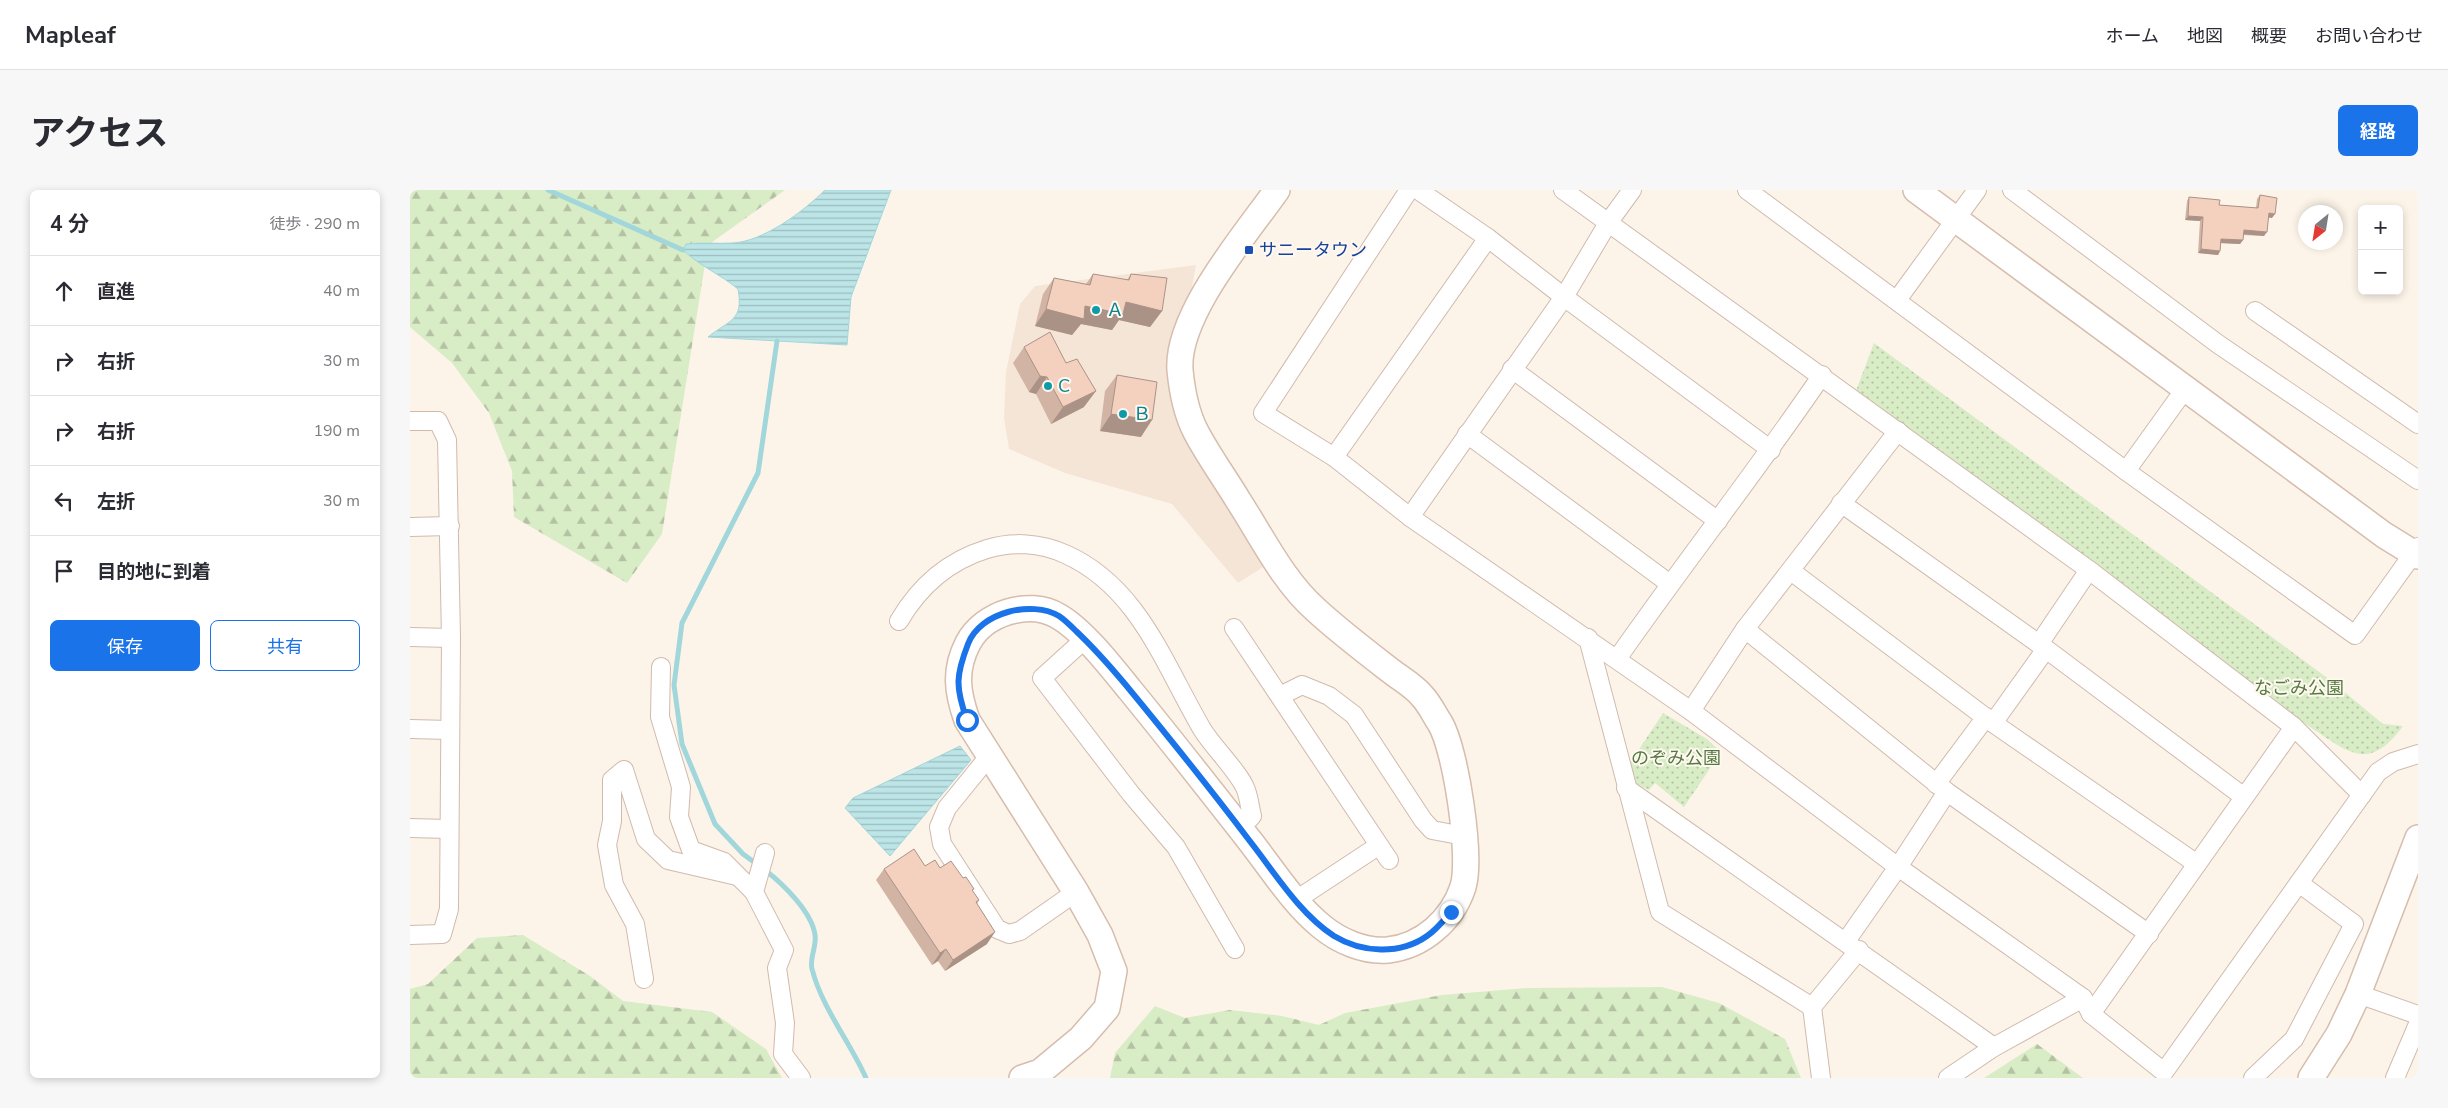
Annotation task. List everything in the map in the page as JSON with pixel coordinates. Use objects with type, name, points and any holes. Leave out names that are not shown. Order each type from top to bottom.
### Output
[{"type":"street","points":[[1022,1078],[1040,1072],[1081,1038],[1107,1008],[1114,971],[1100,934],[1076,892],[967,720],[958,696],[958,668],[969,640],[986,622],[1013,610],[1039,608],[1060,616],[1099,652],[1296,900],[1319,925],[1336,936],[1360,947],[1386,950],[1408,945],[1427,936],[1451,912],[1464,883],[1464,836],[1459,786],[1443,728],[1423,696],[1312,606],[1281,568],[1195,431],[1184,401],[1180,364],[1188,332],[1200,299],[1277,190]]},
{"type":"street","points":[[1409,190],[1263,413],[1334,457],[1410,517],[1588,638],[1690,711],[1898,867],[2083,998],[2091,1014],[2169,1075],[2299,883],[2378,772],[2393,762],[2418,754]]},
{"type":"street","points":[[1418,190],[1488,238],[1564,297],[1771,450]]},
{"type":"street","points":[[1563,190],[1822,375],[2089,570],[2294,727],[2362,795]]},
{"type":"street","points":[[1410,517],[1564,297],[1608,223],[1632,190]]},
{"type":"street","points":[[1747,190],[2126,471],[2354,636],[2417,553],[2384,535],[1916,190]]},
{"type":"street","points":[[1897,300],[1977,190]]},
{"type":"street","points":[[2012,190],[2218,344],[2418,480]]},
{"type":"street","points":[[1334,457],[1488,238]]},
{"type":"street","points":[[2254,311],[2418,424]]},
{"type":"street","points":[[1512,369],[1718,521]]},
{"type":"street","points":[[1617,659],[1670,584],[1771,450],[1822,375]]},
{"type":"street","points":[[2126,471],[2185,388]]},
{"type":"street","points":[[410,421],[438,421],[447,440],[451,638],[448,830],[449,909],[442,934],[410,935]]},
{"type":"street","points":[[1690,711],[1746,629],[1898,431]]},
{"type":"street","points":[[1467,434],[1670,584]]},
{"type":"street","points":[[1841,503],[2043,647],[2244,796]]},
{"type":"street","points":[[410,526],[450,526]]},
{"type":"street","points":[[899,621],[924,585],[964,556],[994,547],[1032,544],[1056,550],[1084,562],[1112,583],[1134,609],[1203,730],[1246,789],[1252,816],[1240,828]]},
{"type":"street","points":[[1821,1078],[1812,1007],[1852,945],[1898,867],[1941,788],[2043,647],[2089,570]]},
{"type":"street","points":[[1791,571],[1990,720],[2197,864]]},
{"type":"street","points":[[1234,628],[1389,860]]},
{"type":"street","points":[[1746,629],[1941,788],[2149,934]]},
{"type":"street","points":[[410,636],[451,638]]},
{"type":"street","points":[[1588,638],[1660,912],[1812,1007]]},
{"type":"street","points":[[1084,639],[1042,678],[1132,794],[1176,847],[1235,949]]},
{"type":"street","points":[[661,667],[660,717],[681,787],[679,817],[691,850],[724,862],[738,876]]},
{"type":"street","points":[[1280,696],[1302,685],[1329,696],[1354,715],[1423,820],[1432,830],[1464,836]]},
{"type":"street","points":[[2091,1014],[2294,727]]},
{"type":"street","points":[[410,729],[450,730]]},
{"type":"street","points":[[990,755],[947,808],[939,828],[942,844],[997,929],[1009,934],[1020,931],[1076,892]]},
{"type":"street","points":[[644,979],[635,924],[614,885],[607,845],[612,821],[612,780],[624,770],[646,839],[668,860],[738,876],[756,885]]},
{"type":"street","points":[[1626,788],[1852,945],[1994,1047]]},
{"type":"street","points":[[410,828],[448,830]]},
{"type":"street","points":[[2311,1078],[2339,1034],[2358,994],[2418,838]]},
{"type":"street","points":[[1296,900],[1378,846]]},
{"type":"street","points":[[765,854],[756,885],[784,950],[777,968],[784,1024],[783,1054],[801,1078]]},
{"type":"street","points":[[2253,1078],[2294,1039],[2354,924],[2299,883]]},
{"type":"street","points":[[2358,994],[2418,1016]]},
{"type":"street","points":[[1948,1078],[1994,1047],[2083,998]]},
{"type":"street","points":[[2396,1078],[2418,1024]]},
{"type":"shaded area","points":[[1196,265],[1190,298],[1171,369],[1268,564],[1238,583],[1172,504],[1065,473],[1009,449],[1004,418],[1006,372],[1020,304],[1035,286]]},
{"type":"green space","points":[[410,190],[785,190],[708,245],[662,534],[627,583],[514,517],[512,471],[489,413],[452,363],[410,327]]},
{"type":"green space","name":"なごみ公園","points":[[1874,343],[2330,680],[2383,724],[2403,726],[2379,750],[2368,754],[2356,753],[2345,749],[2307,725],[1856,391]]},
{"type":"green space","name":"のぞみ公園","points":[[1663,713],[1707,739],[1721,752],[1684,807],[1655,783],[1649,790],[1635,783],[1626,764],[1636,754]]},
{"type":"green space","points":[[523,935],[590,976],[623,1001],[712,1012],[766,1049],[782,1078],[410,1078],[410,989],[428,984],[477,938]]},
{"type":"green space","points":[[1662,987],[1719,1003],[1785,1039],[1801,1078],[1110,1078],[1115,1053],[1155,1006],[1185,1018],[1230,1010],[1282,1016],[1319,1025],[1345,1013],[1442,995],[1527,988]]},
{"type":"green space","points":[[2037,1044],[2083,1078],[1984,1078]]},
{"type":"water","points":[[825,190],[891,190],[851,297],[847,345],[708,337],[737,314],[739,308],[738,289],[683,250],[686,244],[732,243],[757,237],[795,216]]},
{"type":"water","points":[[960,746],[971,760],[890,856],[845,808],[853,798]]},
{"type":"building","points":[[2260,195],[2277,198],[2275,214],[2269,213],[2267,232],[2244,230],[2243,240],[2221,239],[2220,251],[2201,249],[2203,217],[2188,216],[2189,197],[2220,200],[2219,205],[2258,208]]},
{"type":"building","points":[[1093,274],[1129,280],[1131,274],[1167,278],[1162,311],[1126,302],[1123,314],[1085,306],[1084,319],[1046,309],[1054,278],[1090,285]]},
{"type":"building","points":[[1050,332],[1066,363],[1077,359],[1096,391],[1063,407],[1047,377],[1040,376],[1024,347]]},
{"type":"building","points":[[1117,375],[1157,382],[1152,420],[1111,414]]},
{"type":"building","points":[[914,849],[925,866],[935,860],[940,868],[951,861],[963,878],[966,877],[974,889],[972,890],[979,900],[976,902],[995,932],[953,960],[946,949],[940,953],[884,869]]},
{"type":"waterway","points":[[548,190],[683,250]]},
{"type":"waterway","points":[[758,865],[743,854],[715,824],[682,744],[674,685],[682,623],[758,473],[777,341]]},
{"type":"waterway","points":[[765,870],[796,899],[813,926],[815,944],[812,969],[822,997],[866,1078]]},
{"type":"place","name":"サニータウン","points":[[1249,250]]},
{"type":"place","name":"Ａ","points":[[1096,310]]},
{"type":"place","name":"C","points":[[1048,386]]},
{"type":"place","name":"Ｂ","points":[[1123,414]]},
{"type":"route","points":[[967,720],[958,696],[958,668],[969,640],[986,622],[1013,610],[1039,608],[1060,616],[1099,652],[1180,750],[1296,900],[1319,925],[1336,936],[1360,947],[1386,950],[1408,945],[1427,936],[1451,912]]}]
